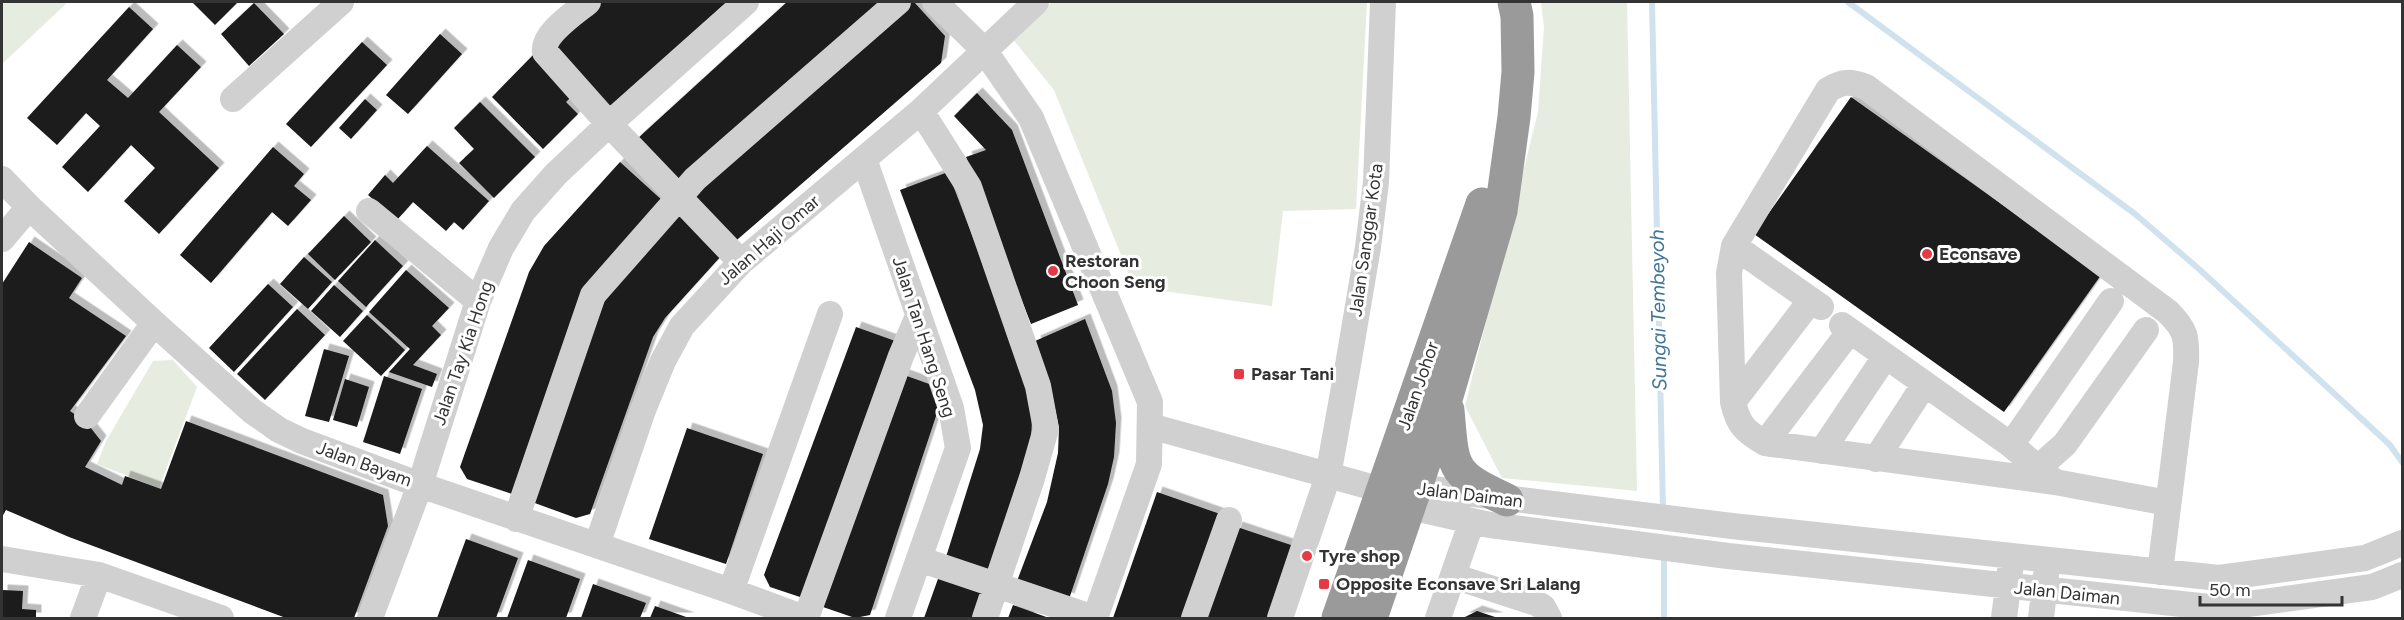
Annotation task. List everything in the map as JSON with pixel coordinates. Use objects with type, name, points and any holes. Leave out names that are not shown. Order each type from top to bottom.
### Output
[{"type":"highway","name":"Jalan Johor","points":[[1413,497],[1447,396],[1501,211],[1518,72],[1517,16],[1514,2]]},
{"type":"highway","name":"Jalan Johor","points":[[1338,618],[1481,205],[1507,158]]},
{"type":"highway","points":[[1447,396],[1451,446],[1455,464],[1474,484],[1508,500]]},
{"type":"highway","points":[[1371,618],[1413,497]]},
{"type":"street","points":[[233,99],[341,2]]},
{"type":"street","points":[[588,2],[549,36],[544,46],[545,52],[609,124],[741,262]]},
{"type":"street","name":"Jalan Tay Kia Hong","points":[[370,618],[420,485],[478,301],[501,248],[523,211],[555,174],[746,2]]},
{"type":"street","points":[[516,519],[591,299],[695,178],[898,2]]},
{"type":"street","points":[[919,559],[1095,618],[1149,464],[1150,402],[1031,118],[984,50],[935,2]]},
{"type":"street","name":"Jalan Haji Omar","points":[[597,545],[643,410],[663,361],[682,326],[741,262],[921,111],[1036,2]]},
{"type":"street","name":"Jalan Sanggar Kota","points":[[1280,618],[1328,476],[1368,247],[1376,182],[1383,2]]},
{"type":"street","points":[[2160,572],[2186,362],[2187,337],[2180,324],[2168,312],[1866,87],[1852,82],[1839,83],[1828,90],[1734,246],[1729,273],[1733,402],[1737,420],[1750,435],[1765,443],[1876,459],[2047,475],[2168,503]]},
{"type":"street","points":[[921,111],[969,187],[1038,386],[1046,429],[985,618]]},
{"type":"street","name":"Jalan Tan Hang Seng","points":[[864,159],[951,408],[957,448],[898,618]]},
{"type":"street","name":"Jalan Bayam","points":[[2,178],[28,207],[154,323],[252,411],[279,430],[302,441],[420,485],[805,618]]},
{"type":"street","points":[[2,239],[28,207]]},
{"type":"street","points":[[369,211],[478,301]]},
{"type":"street","points":[[1733,402],[1816,304],[1734,246]]},
{"type":"street","points":[[2011,445],[2111,302]]},
{"type":"street","points":[[731,591],[830,314]]},
{"type":"street","points":[[805,618],[918,316]]},
{"type":"street","points":[[87,416],[154,323]]},
{"type":"street","points":[[1765,443],[1846,328],[2011,445],[2047,475]]},
{"type":"street","points":[[2047,475],[2065,444],[2146,330]]},
{"type":"street","points":[[1822,451],[1885,357]]},
{"type":"street","points":[[1876,459],[1924,385]]},
{"type":"street","name":"Jalan Daiman","points":[[1150,426],[1328,476],[1413,497],[1472,520],[1582,537],[1728,555],[2044,591],[2219,608],[2372,588],[2403,575]]},
{"type":"street","name":"Jalan Daiman","points":[[1413,497],[1508,500],[2219,578],[2365,558],[2403,543]]},
{"type":"street","points":[[1194,618],[1229,520]]},
{"type":"street","points":[[1438,618],[1472,520]]},
{"type":"street","points":[[2004,618],[2012,556]]},
{"type":"street","points":[[2,559],[99,575],[185,613],[221,618]]},
{"type":"street","points":[[2041,618],[2047,560]]},
{"type":"street","points":[[83,618],[99,575]]},
{"type":"street","points":[[1453,576],[1536,603],[1543,607],[1549,618]]},
{"type":"shaded area","points":[[2,2],[68,2],[2,64]]},
{"type":"shaded area","points":[[1052,2],[1367,2],[1356,209],[1283,211],[1272,306],[1134,287],[1054,90],[1012,38]]},
{"type":"shaded area","points":[[1541,2],[1627,2],[1637,491],[1502,478],[1465,406],[1538,112],[1544,27]]},
{"type":"shaded area","points":[[173,360],[197,387],[159,488],[97,464],[106,441],[153,361]]},
{"type":"building","points":[[192,2],[238,2],[215,25]]},
{"type":"building","points":[[601,2],[727,2],[609,108],[552,45]]},
{"type":"building","points":[[787,2],[885,2],[679,186],[637,139]]},
{"type":"building","points":[[910,2],[914,2],[945,36],[941,63],[731,245],[690,198]]},
{"type":"building","points":[[254,3],[284,34],[249,66],[221,34]]},
{"type":"building","points":[[129,7],[153,29],[107,80],[128,98],[177,45],[201,67],[159,112],[219,168],[159,234],[124,201],[155,168],[131,145],[88,192],[62,167],[100,126],[86,113],[57,145],[27,118]]},
{"type":"building","points":[[440,34],[462,54],[408,114],[386,95]]},
{"type":"building","points":[[362,42],[387,65],[311,147],[286,124]]},
{"type":"building","points":[[535,53],[575,93],[566,102],[578,114],[543,149],[492,97]]},
{"type":"building","points":[[977,93],[1012,130],[1078,305],[1031,324],[966,157],[986,150],[954,116]]},
{"type":"building","name":"Econsave","points":[[1851,97],[2101,275],[2004,412],[1754,234]]},
{"type":"building","points":[[365,99],[377,110],[351,139],[339,128]]},
{"type":"building","points":[[480,102],[535,157],[494,198],[459,163],[474,149],[454,128]]},
{"type":"building","points":[[427,146],[489,201],[463,230],[454,222],[446,231],[413,202],[397,220],[368,195],[385,175],[393,183]]},
{"type":"building","points":[[273,147],[304,174],[294,186],[311,200],[288,226],[272,212],[211,283],[180,255]]},
{"type":"building","points":[[620,162],[664,202],[588,286],[512,494],[467,479],[460,467],[529,272],[544,246]]},
{"type":"building","points":[[948,172],[1024,372],[1032,420],[1031,440],[989,571],[946,557],[980,449],[983,425],[975,390],[900,190]]},
{"type":"building","points":[[678,214],[722,255],[665,318],[653,337],[590,514],[576,518],[532,502],[604,302],[621,278]]},
{"type":"building","points":[[344,216],[371,242],[335,280],[308,254]]},
{"type":"building","points":[[375,240],[403,266],[366,307],[338,281]]},
{"type":"building","points":[[29,242],[82,278],[69,298],[126,336],[70,411],[87,423],[101,441],[85,467],[122,485],[125,476],[161,489],[186,421],[383,495],[388,526],[354,618],[286,618],[69,537],[6,510],[2,517],[2,284]]},
{"type":"building","points":[[304,257],[332,282],[308,309],[280,284]]},
{"type":"building","points":[[406,270],[449,308],[432,326],[441,335],[413,365],[437,374],[432,387],[389,372],[410,349],[369,312]]},
{"type":"building","points":[[268,284],[293,307],[234,372],[209,348]]},
{"type":"building","points":[[334,285],[363,311],[340,337],[311,311]]},
{"type":"building","points":[[297,309],[325,335],[265,400],[237,374]]},
{"type":"building","points":[[367,315],[405,350],[381,376],[343,341]]},
{"type":"building","points":[[1085,319],[1112,391],[1116,423],[1114,457],[1108,484],[1069,599],[1017,581],[1047,502],[1058,453],[1059,428],[1050,383],[1035,341]]},
{"type":"building","points":[[856,327],[898,342],[806,599],[770,587],[764,575]]},
{"type":"building","points":[[324,349],[349,356],[329,422],[305,416]]},
{"type":"building","points":[[904,375],[932,385],[940,404],[870,615],[855,618],[823,607]]},
{"type":"building","points":[[384,376],[422,389],[400,454],[363,442]]},
{"type":"building","points":[[345,379],[369,387],[357,427],[333,420]]},
{"type":"building","points":[[687,428],[763,454],[726,564],[649,539]]},
{"type":"building","points":[[1157,492],[1220,514],[1183,618],[1113,618]]},
{"type":"building","points":[[1237,527],[1294,546],[1268,618],[1205,618]]},
{"type":"building","points":[[466,539],[518,558],[496,618],[437,618]]},
{"type":"building","points":[[528,560],[580,579],[566,618],[507,618]]},
{"type":"building","points":[[939,576],[983,592],[973,618],[924,618]]},
{"type":"building","points":[[593,584],[646,603],[640,618],[581,618]]},
{"type":"building","points":[[2,590],[23,591],[22,609],[36,610],[36,618],[2,618]]},
{"type":"building","points":[[1013,605],[1049,618],[1008,618]]},
{"type":"building","points":[[655,606],[689,618],[650,618]]},
{"type":"building","points":[[1477,611],[1498,618],[1463,618]]},
{"type":"waterway","name":"Sungai Tembeyoh","points":[[1652,2],[1663,510]]},
{"type":"waterway","points":[[1848,2],[2135,214],[2199,269],[2390,445],[2402,462]]},
{"type":"waterway","name":"Sungai Tembeyoh","points":[[1664,553],[1664,618]]},
{"type":"place","name":"Econsave","points":[[1927,254]]},
{"type":"place","name":"Restoran Choon Seng","points":[[1053,271]]},
{"type":"place","name":"Pasar Tani","points":[[1239,374]]},
{"type":"place","name":"Tyre shop","points":[[1307,556]]},
{"type":"place","name":"Opposite Econsave Sri Lalang","points":[[1324,584]]}]
